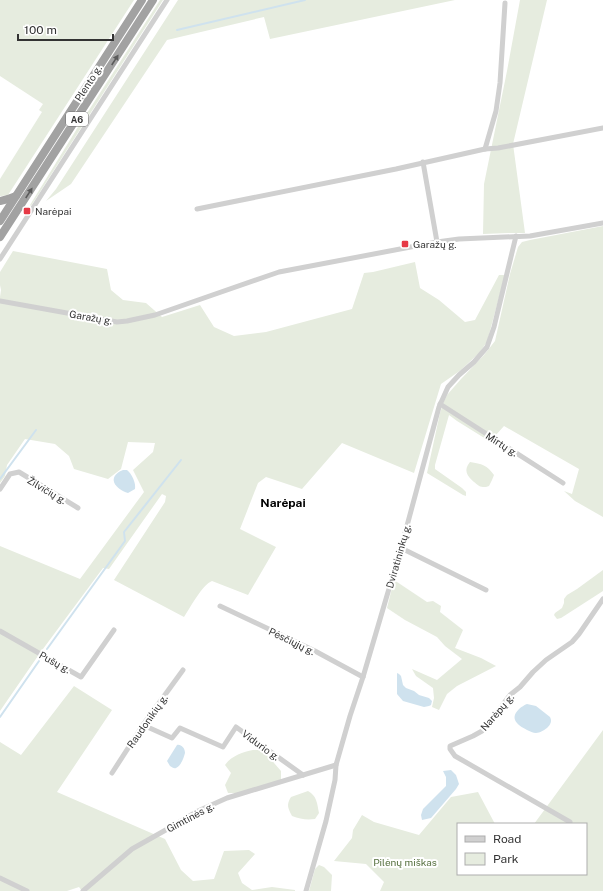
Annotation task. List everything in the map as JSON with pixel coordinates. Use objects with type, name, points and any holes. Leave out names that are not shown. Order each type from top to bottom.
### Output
[{"type":"highway","name":"Plento g.","points":[[0,221],[142,0]]},
{"type":"highway","name":"Plento g.","points":[[0,237],[153,0]]},
{"type":"highway","points":[[0,201],[8,200],[16,196]]},
{"type":"street","points":[[0,259],[167,0]]},
{"type":"street","points":[[485,149],[496,111],[500,83],[505,3]]},
{"type":"street","points":[[197,208],[485,149],[498,148],[603,128]]},
{"type":"street","points":[[423,162],[437,242]]},
{"type":"street","name":"Garažų g.","points":[[0,301],[117,322],[127,321],[155,315],[279,272],[437,242],[459,239],[530,236],[603,222]]},
{"type":"street","name":"Dviratininkų g.","points":[[306,891],[326,821],[335,780],[336,765],[401,548],[440,404],[448,387],[487,347],[494,327],[516,236]]},
{"type":"street","name":"Mirtų g.","points":[[440,404],[563,483]]},
{"type":"street","name":"Žilvičių g.","points":[[0,489],[10,474],[19,472],[78,508]]},
{"type":"street","points":[[401,548],[486,590]]},
{"type":"street","name":"Narėpų g.","points":[[570,822],[455,756],[450,749],[450,746],[482,731],[510,695],[533,672],[546,660],[572,642],[603,599]]},
{"type":"street","name":"Pėsčiųjų g.","points":[[220,606],[363,677]]},
{"type":"street","name":"Pušų g.","points":[[0,631],[81,677],[114,630]]},
{"type":"street","name":"Raudonikių g.","points":[[112,773],[183,670]]},
{"type":"street","name":"Vidurio g.","points":[[143,726],[172,738],[180,728],[223,747],[236,727],[303,775]]},
{"type":"street","name":"Gimtinės g.","points":[[83,891],[132,849],[198,811],[227,798],[336,765]]},
{"type":"street","points":[[0,878],[27,891]]},
{"type":"green space","points":[[0,0],[134,0],[8,195],[1,196],[0,179],[42,112],[39,110],[43,104],[0,76]]},
{"type":"green space","points":[[160,0],[163,0],[31,206],[30,205],[78,127]]},
{"type":"green space","points":[[178,0],[455,0],[270,39],[264,17],[167,40],[71,184],[46,201],[56,189]]},
{"type":"green space","points":[[520,0],[547,0],[513,144],[525,233],[483,234],[484,184]]},
{"type":"green space","points":[[603,226],[603,517],[575,501],[564,491],[572,494],[579,469],[504,426],[495,436],[494,444],[449,415],[435,469],[462,488],[466,492],[466,496],[427,473],[440,413],[447,395],[495,341],[510,274],[518,247],[522,242],[530,240]]},
{"type":"green space","points":[[13,251],[107,269],[111,290],[123,300],[146,303],[162,317],[200,305],[214,327],[234,336],[266,332],[352,309],[364,273],[415,262],[420,288],[439,300],[465,322],[475,320],[499,275],[505,275],[487,342],[479,353],[461,370],[441,384],[414,473],[342,443],[302,489],[266,477],[258,483],[240,529],[276,547],[248,595],[212,581],[208,583],[200,592],[184,617],[114,580],[165,502],[166,496],[162,494],[109,569],[103,568],[40,653],[0,711],[0,546],[80,579],[144,492],[133,470],[153,452],[155,443],[128,442],[121,469],[108,479],[74,469],[69,456],[55,444],[25,439],[7,465],[5,476],[0,483],[0,272]]},
{"type":"green space","points":[[470,462],[478,463],[484,466],[494,475],[489,486],[480,486],[469,477],[466,470]]},
{"type":"green space","points":[[603,570],[603,591],[561,618],[557,619],[554,615],[562,608],[564,599],[567,595]]},
{"type":"green space","points":[[394,580],[427,602],[433,601],[441,606],[440,612],[463,630],[455,648],[481,658],[496,666],[457,686],[447,694],[439,710],[432,707],[434,698],[433,688],[416,676],[412,669],[437,680],[462,659],[445,646],[437,637],[405,620],[387,608]]},
{"type":"green space","points":[[74,686],[112,710],[57,792],[165,839],[181,870],[193,881],[214,879],[224,851],[249,850],[255,854],[238,873],[242,883],[252,890],[272,887],[295,891],[82,891],[79,887],[67,891],[0,891],[0,742],[21,755]]},
{"type":"green space","name":"Pilėnų miškas","points":[[603,730],[603,891],[380,891],[384,882],[366,864],[334,861],[352,838],[353,830],[362,815],[374,822],[419,835],[451,797],[478,792],[494,823],[457,823],[457,875],[587,875],[587,823],[535,823]]},
{"type":"green space","points":[[253,750],[260,750],[268,756],[281,771],[281,780],[240,793],[228,793],[225,785],[231,773],[225,765],[230,759]]},
{"type":"green space","points":[[308,791],[315,798],[319,813],[315,819],[303,819],[292,816],[288,806],[288,802],[291,797]]},
{"type":"green space","points":[[319,865],[324,867],[332,875],[331,891],[309,891],[315,869]]},
{"type":"water","points":[[123,470],[127,470],[129,472],[135,484],[135,489],[128,493],[119,489],[114,483],[115,476]]},
{"type":"water","points":[[397,673],[401,676],[403,685],[406,688],[419,695],[429,698],[432,701],[431,705],[424,707],[403,701],[397,694]]},
{"type":"water","points":[[527,704],[536,706],[550,717],[551,722],[547,728],[535,733],[518,724],[515,720],[515,714],[519,709]]},
{"type":"water","points":[[177,745],[182,747],[185,753],[181,763],[178,767],[174,768],[170,766],[167,761]]},
{"type":"water","points":[[451,770],[456,775],[459,784],[431,818],[422,820],[421,815],[423,809],[446,786],[446,777],[443,771]]},
{"type":"waterway","points":[[177,30],[305,0]]},
{"type":"waterway","points":[[0,479],[36,430]]},
{"type":"waterway","points":[[47,649],[125,541],[124,532],[181,460]]},
{"type":"waterway","points":[[0,717],[39,661]]},
{"type":"place","name":"Narėpai","points":[[27,211]]},
{"type":"place","name":"Garažų g.","points":[[405,244]]},
{"type":"district","name":"Narėpai","points":[[283,503]]}]
